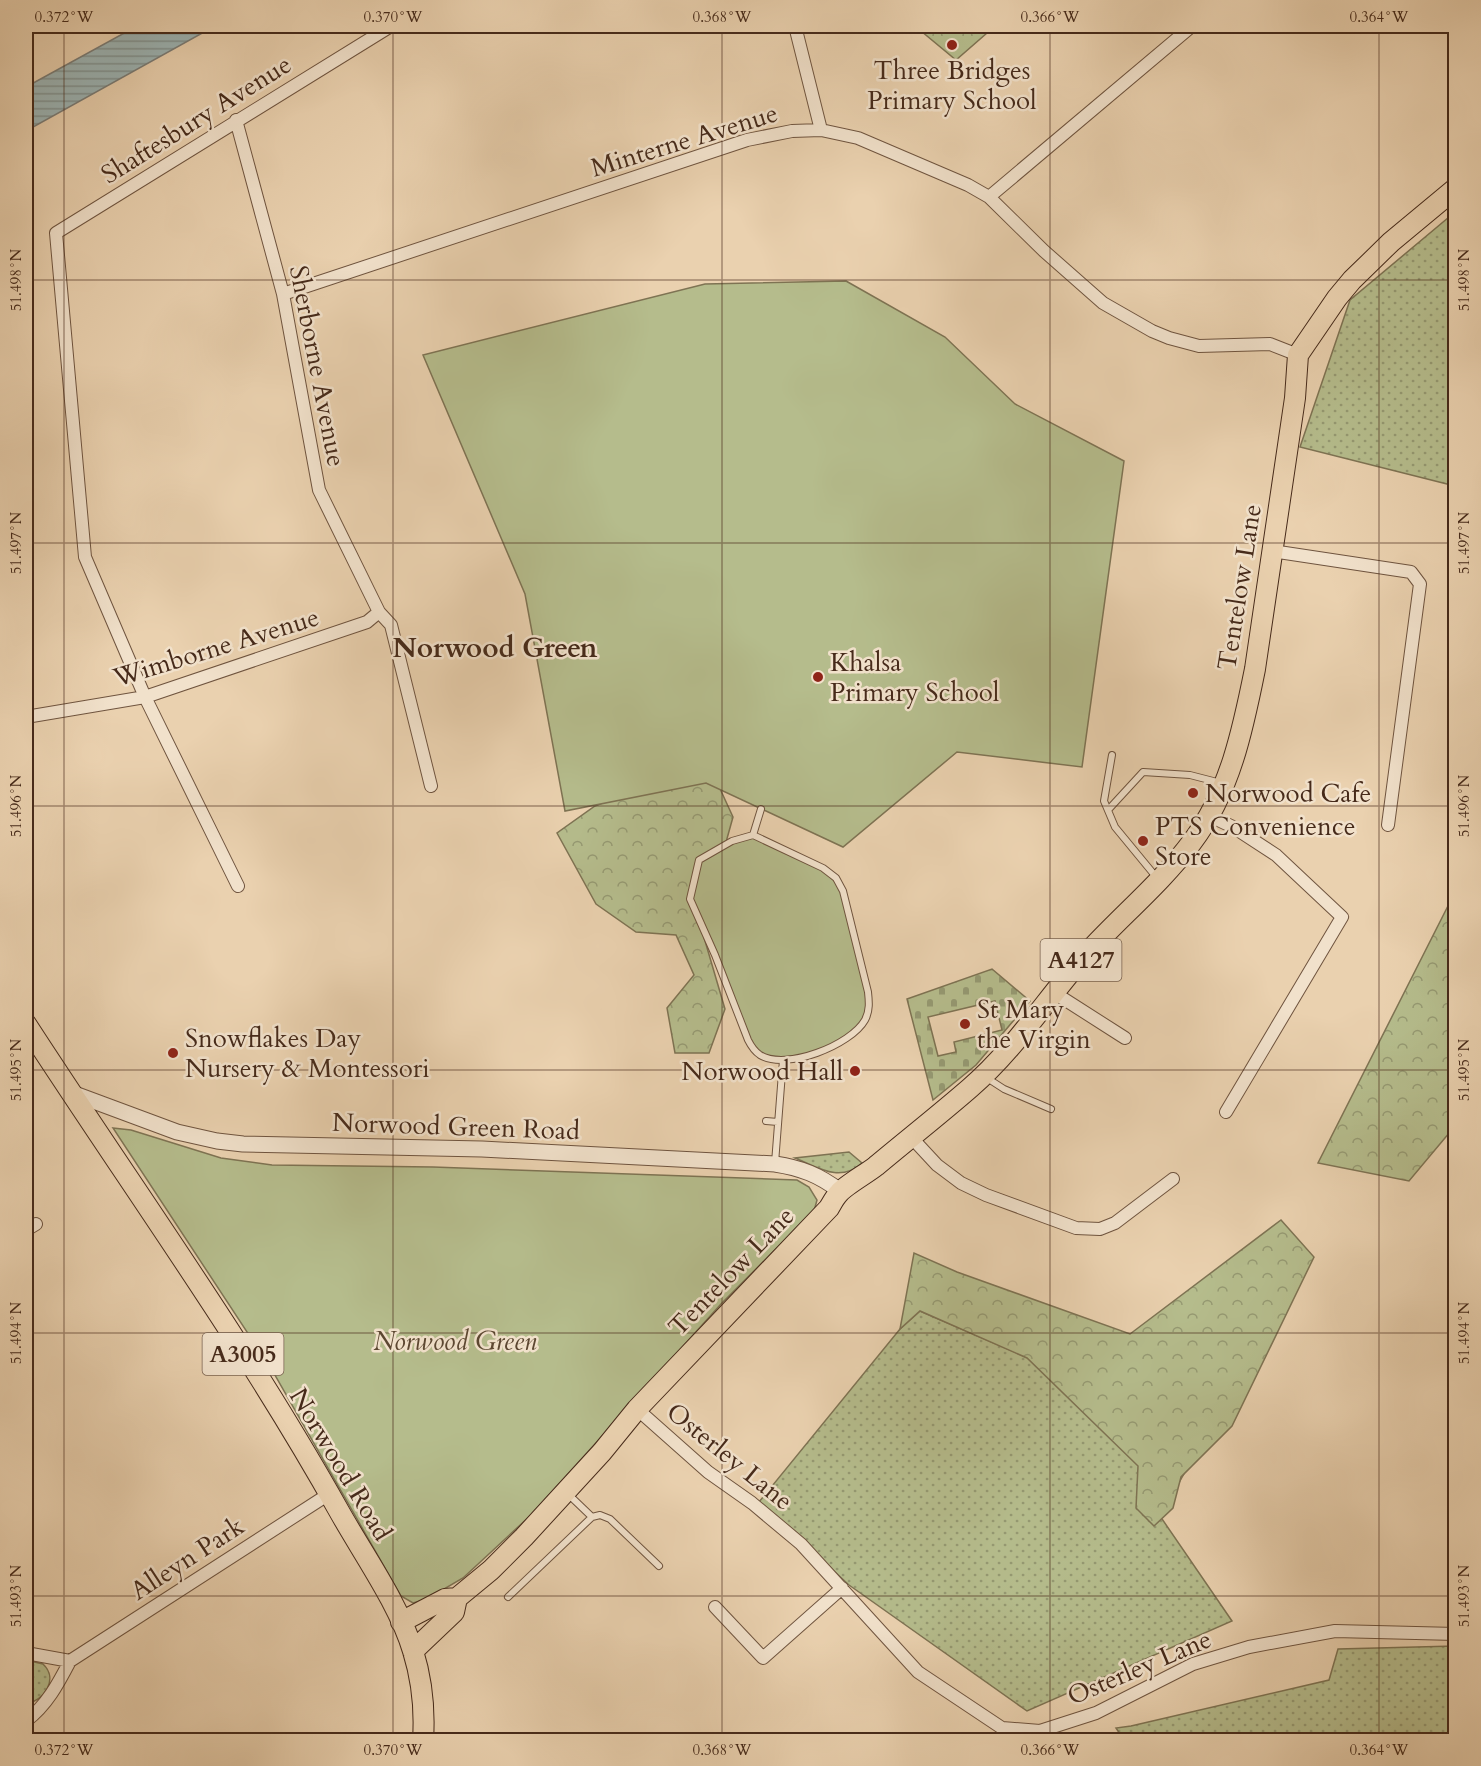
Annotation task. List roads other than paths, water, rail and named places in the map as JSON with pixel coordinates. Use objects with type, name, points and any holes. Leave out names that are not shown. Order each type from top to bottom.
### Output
[{"type":"main road","points":[[1298,355],[1352,280],[1391,242],[1455,188]]},
{"type":"main road","name":"Tentelow Lane","points":[[401,1622],[445,1599],[457,1598],[524,1537],[637,1409],[829,1208],[840,1191],[868,1173],[984,1076],[1013,1046],[1053,992],[1113,926],[1159,881],[1193,841],[1210,816],[1225,784],[1253,679],[1296,398],[1298,355]]},
{"type":"main road","name":"Norwood Road","points":[[26,1024],[255,1372],[329,1494],[401,1622],[413,1651],[423,1695],[423,1740]]},
{"type":"main road","name":"Tentelow Lane","points":[[413,1651],[454,1612],[457,1598]]},
{"type":"street","name":"Shaftesbury Avenue","points":[[146,697],[85,556],[56,233],[391,26]]},
{"type":"street","points":[[795,26],[821,130]]},
{"type":"street","points":[[989,197],[1192,26]]},
{"type":"street","name":"Sherborne Avenue","points":[[236,120],[283,294],[320,490],[379,612],[391,625],[431,786]]},
{"type":"street","name":"Minterne Avenue","points":[[283,294],[747,140],[792,131],[821,130],[858,138],[968,185],[989,197],[1044,251],[1103,303],[1152,331],[1198,346],[1270,344],[1298,355]]},
{"type":"street","points":[[1272,551],[1411,572],[1420,584],[1388,825]]},
{"type":"street","name":"Wimborne Avenue","points":[[26,717],[146,697],[367,622],[379,612]]},
{"type":"street","points":[[146,697],[238,886]]},
{"type":"street","points":[[1210,816],[1233,827],[1276,855],[1342,918],[1226,1112]]},
{"type":"street","points":[[1053,992],[1125,1038]]},
{"type":"street","name":"Norwood Green Road","points":[[72,1093],[177,1132],[217,1141],[243,1144],[482,1149],[775,1164],[806,1170],[826,1180],[840,1191]]},
{"type":"street","points":[[911,1137],[943,1171],[961,1183],[986,1195],[1076,1228],[1100,1229],[1115,1223],[1173,1179]]},
{"type":"street","name":"Osterley Lane","points":[[637,1409],[708,1472],[752,1503],[801,1544],[918,1672],[1002,1728],[1040,1731],[1096,1713],[1193,1664],[1250,1647],[1335,1632],[1455,1634]]},
{"type":"street","name":"Alleyn Park","points":[[70,1661],[329,1494]]},
{"type":"street","points":[[715,1607],[763,1658],[842,1588]]},
{"type":"street","points":[[26,1653],[70,1661],[58,1685],[40,1710],[26,1721]]},
{"type":"lane","points":[[1112,755],[1104,801],[1115,827],[1159,881]]},
{"type":"lane","points":[[1108,810],[1143,772],[1190,775],[1225,784]]},
{"type":"lane","points":[[753,835],[760,809]]},
{"type":"lane","points":[[753,835],[822,868],[836,878],[843,891],[868,992],[869,1005],[867,1018],[857,1031],[837,1046],[823,1052],[783,1060],[771,1059],[753,1049],[690,898],[699,860],[732,841],[753,835]]},
{"type":"lane","points":[[775,1164],[783,1060]]},
{"type":"lane","points":[[984,1076],[1004,1089],[1051,1109]]},
{"type":"lane","points":[[766,1121],[778,1122]]},
{"type":"lane","points":[[565,1491],[592,1517]]},
{"type":"lane","points":[[508,1597],[592,1517],[600,1515],[610,1519],[659,1566]]},
{"type":"water","points":[[137,26],[215,26],[26,131],[26,87]]},
{"type":"place","name":"Three Bridges Primary School","points":[[952,45]]},
{"type":"place","name":"Khalsa Primary School","points":[[818,677]]},
{"type":"place","name":"Norwood Cafe","points":[[1193,793]]},
{"type":"place","name":"PTS Convenience Store","points":[[1143,841]]},
{"type":"place","name":"St Mary the Virgin","points":[[965,1024]]},
{"type":"place","name":"Snowflakes Day Nursery & Montessori","points":[[173,1053]]},
{"type":"place","name":"Norwood Hall","points":[[855,1071]]},
{"type":"district","name":"Norwood Green","points":[[495,647]]}]
